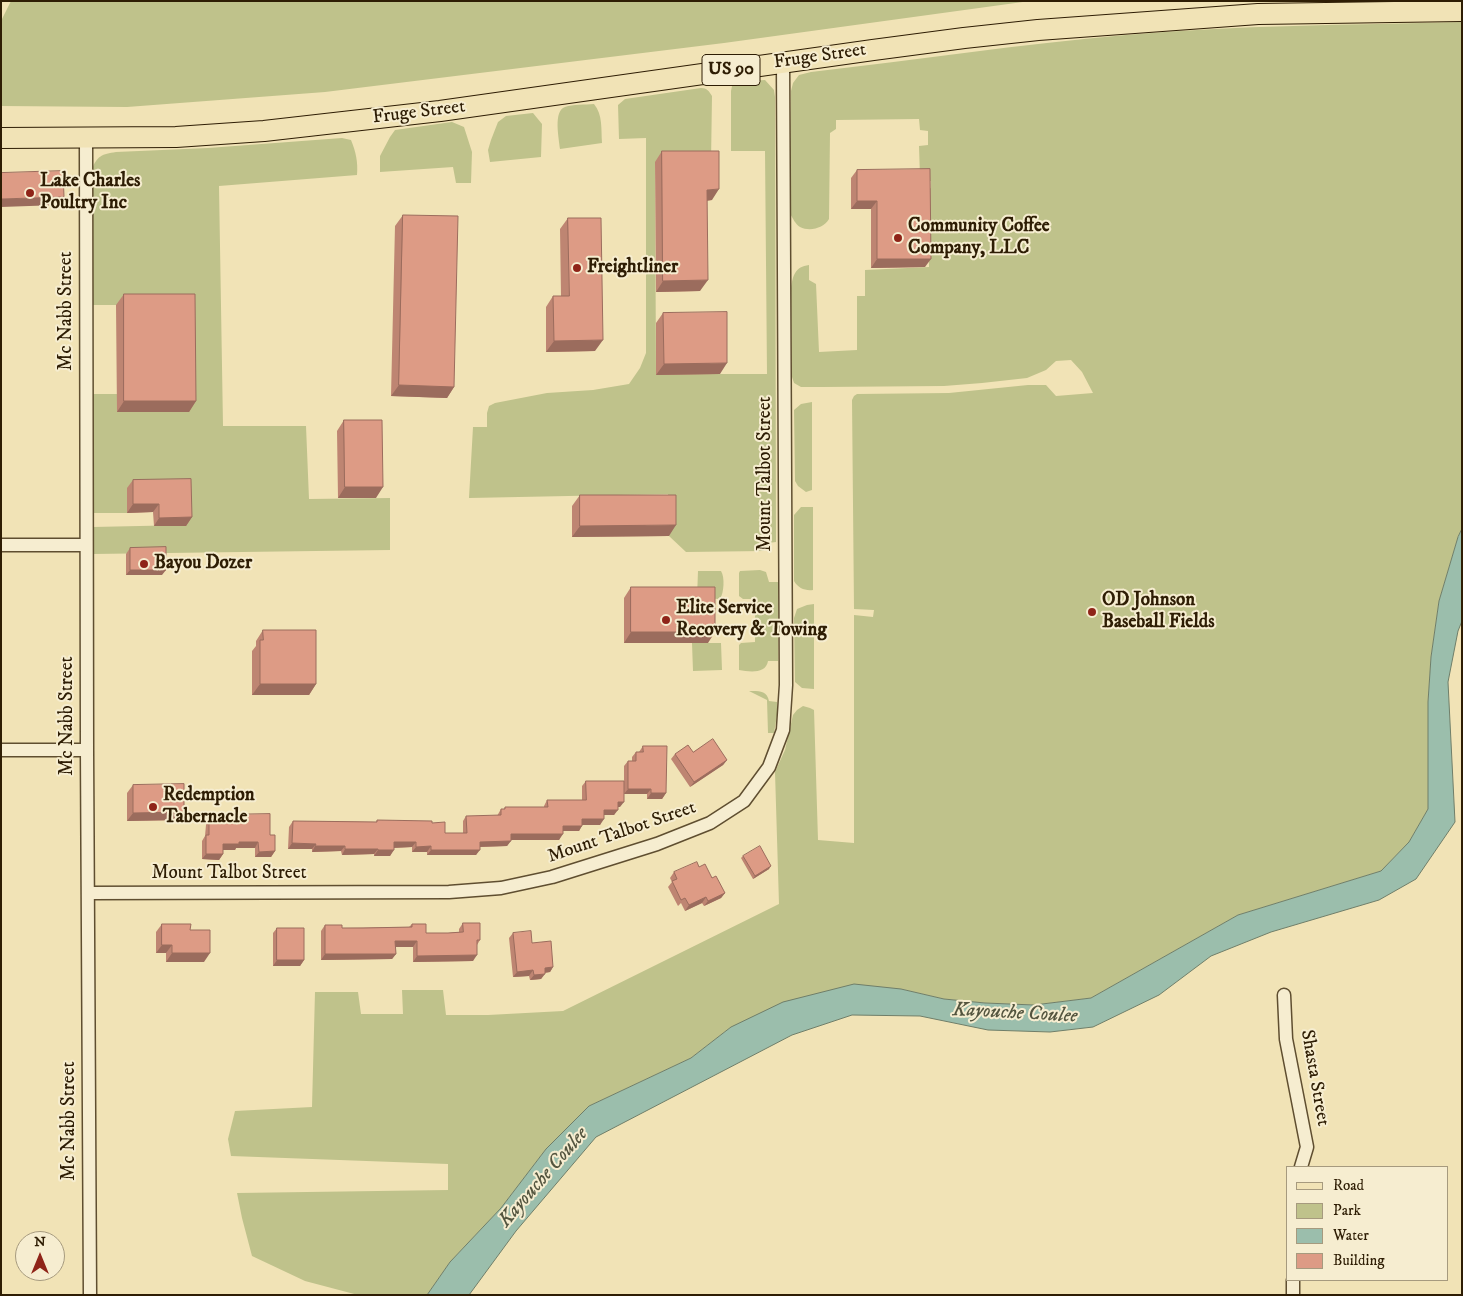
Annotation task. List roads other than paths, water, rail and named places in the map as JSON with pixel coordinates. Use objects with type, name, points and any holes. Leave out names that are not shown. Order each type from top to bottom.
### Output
[{"type":"main road","name":"Fruge Street","points":[[1,138],[206,135],[290,128],[440,111],[964,38],[1089,25],[1258,14],[1462,11]]},
{"type":"street","name":"Mount Talbot Street","points":[[88,893],[439,892],[501,888],[552,877],[657,844],[710,823],[744,802],[770,767],[783,730],[786,685],[783,62]]},
{"type":"street","name":"Mc Nabb Street","points":[[86,138],[90,1295]]},
{"type":"street","points":[[1,545],[86,545]]},
{"type":"street","points":[[1,750],[87,750]]},
{"type":"street","name":"Shasta Street","points":[[1284,995],[1286,1039],[1307,1146],[1304,1165]]},
{"type":"street","points":[[1293,1281],[1293,1295]]},
{"type":"water","name":"Kayouche Coulee","points":[[1462,529],[1462,621],[1458,631],[1448,682],[1455,822],[1416,879],[1379,900],[1271,932],[1211,956],[1159,995],[1093,1027],[1050,1032],[988,1030],[920,1016],[852,1015],[792,1035],[596,1137],[516,1231],[469,1295],[427,1295],[450,1262],[501,1208],[546,1149],[589,1106],[691,1058],[731,1027],[783,1002],[854,984],[901,989],[944,999],[985,1003],[1034,1005],[1091,998],[1238,915],[1381,871],[1409,842],[1428,809],[1428,702],[1431,657],[1439,601]]},
{"type":"place","name":"Lake Charles Poultry Inc","points":[[30,193]]},
{"type":"place","name":"Community Coffee Company, LLC","points":[[898,238]]},
{"type":"place","name":"Freightliner","points":[[577,268]]},
{"type":"place","name":"Bayou Dozer","points":[[144,564]]},
{"type":"place","name":"OD Johnson Baseball Fields","points":[[1092,612]]},
{"type":"place","name":"Elite Service Recovery & Towing","points":[[666,620]]},
{"type":"place","name":"Redemption Tabernacle","points":[[153,807]]}]
